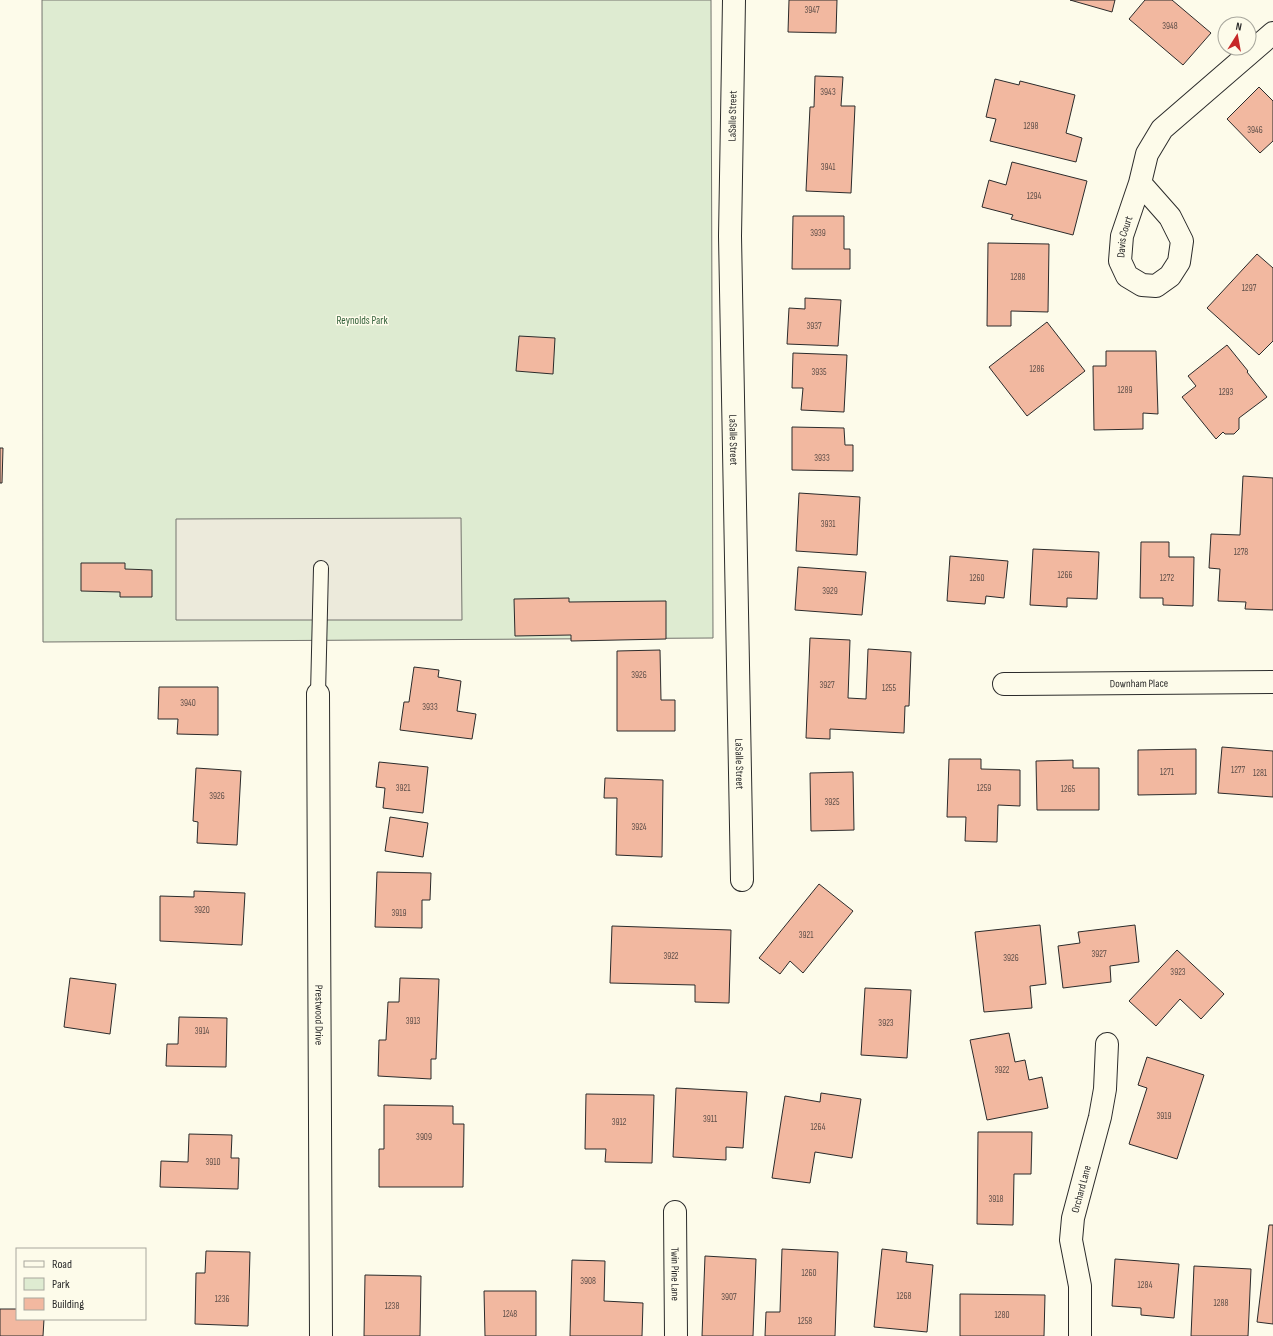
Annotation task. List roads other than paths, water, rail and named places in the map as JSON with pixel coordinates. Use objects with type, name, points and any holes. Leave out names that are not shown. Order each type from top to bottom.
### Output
[{"type":"street","name":"LaSalle Street","points":[[734,0],[730,236],[742,880]]},
{"type":"street","points":[[1140,183],[1146,154],[1162,129],[1273,33]]},
{"type":"street","name":"Downham Place","points":[[1004,684],[1273,682]]},
{"type":"street","name":"Prestwood Drive","points":[[318,694],[321,1336]]},
{"type":"street","name":"Orchard Lane","points":[[1080,1336],[1080,1286],[1071,1240],[1073,1218],[1100,1117],[1104,1089],[1107,1044]]},
{"type":"street","name":"Twin Pine Lane","points":[[675,1212],[676,1336]]},
{"type":"lane","points":[[318,694],[321,568]]},
{"type":"park label","name":"Reynolds Park","points":[[362,320]]}]
